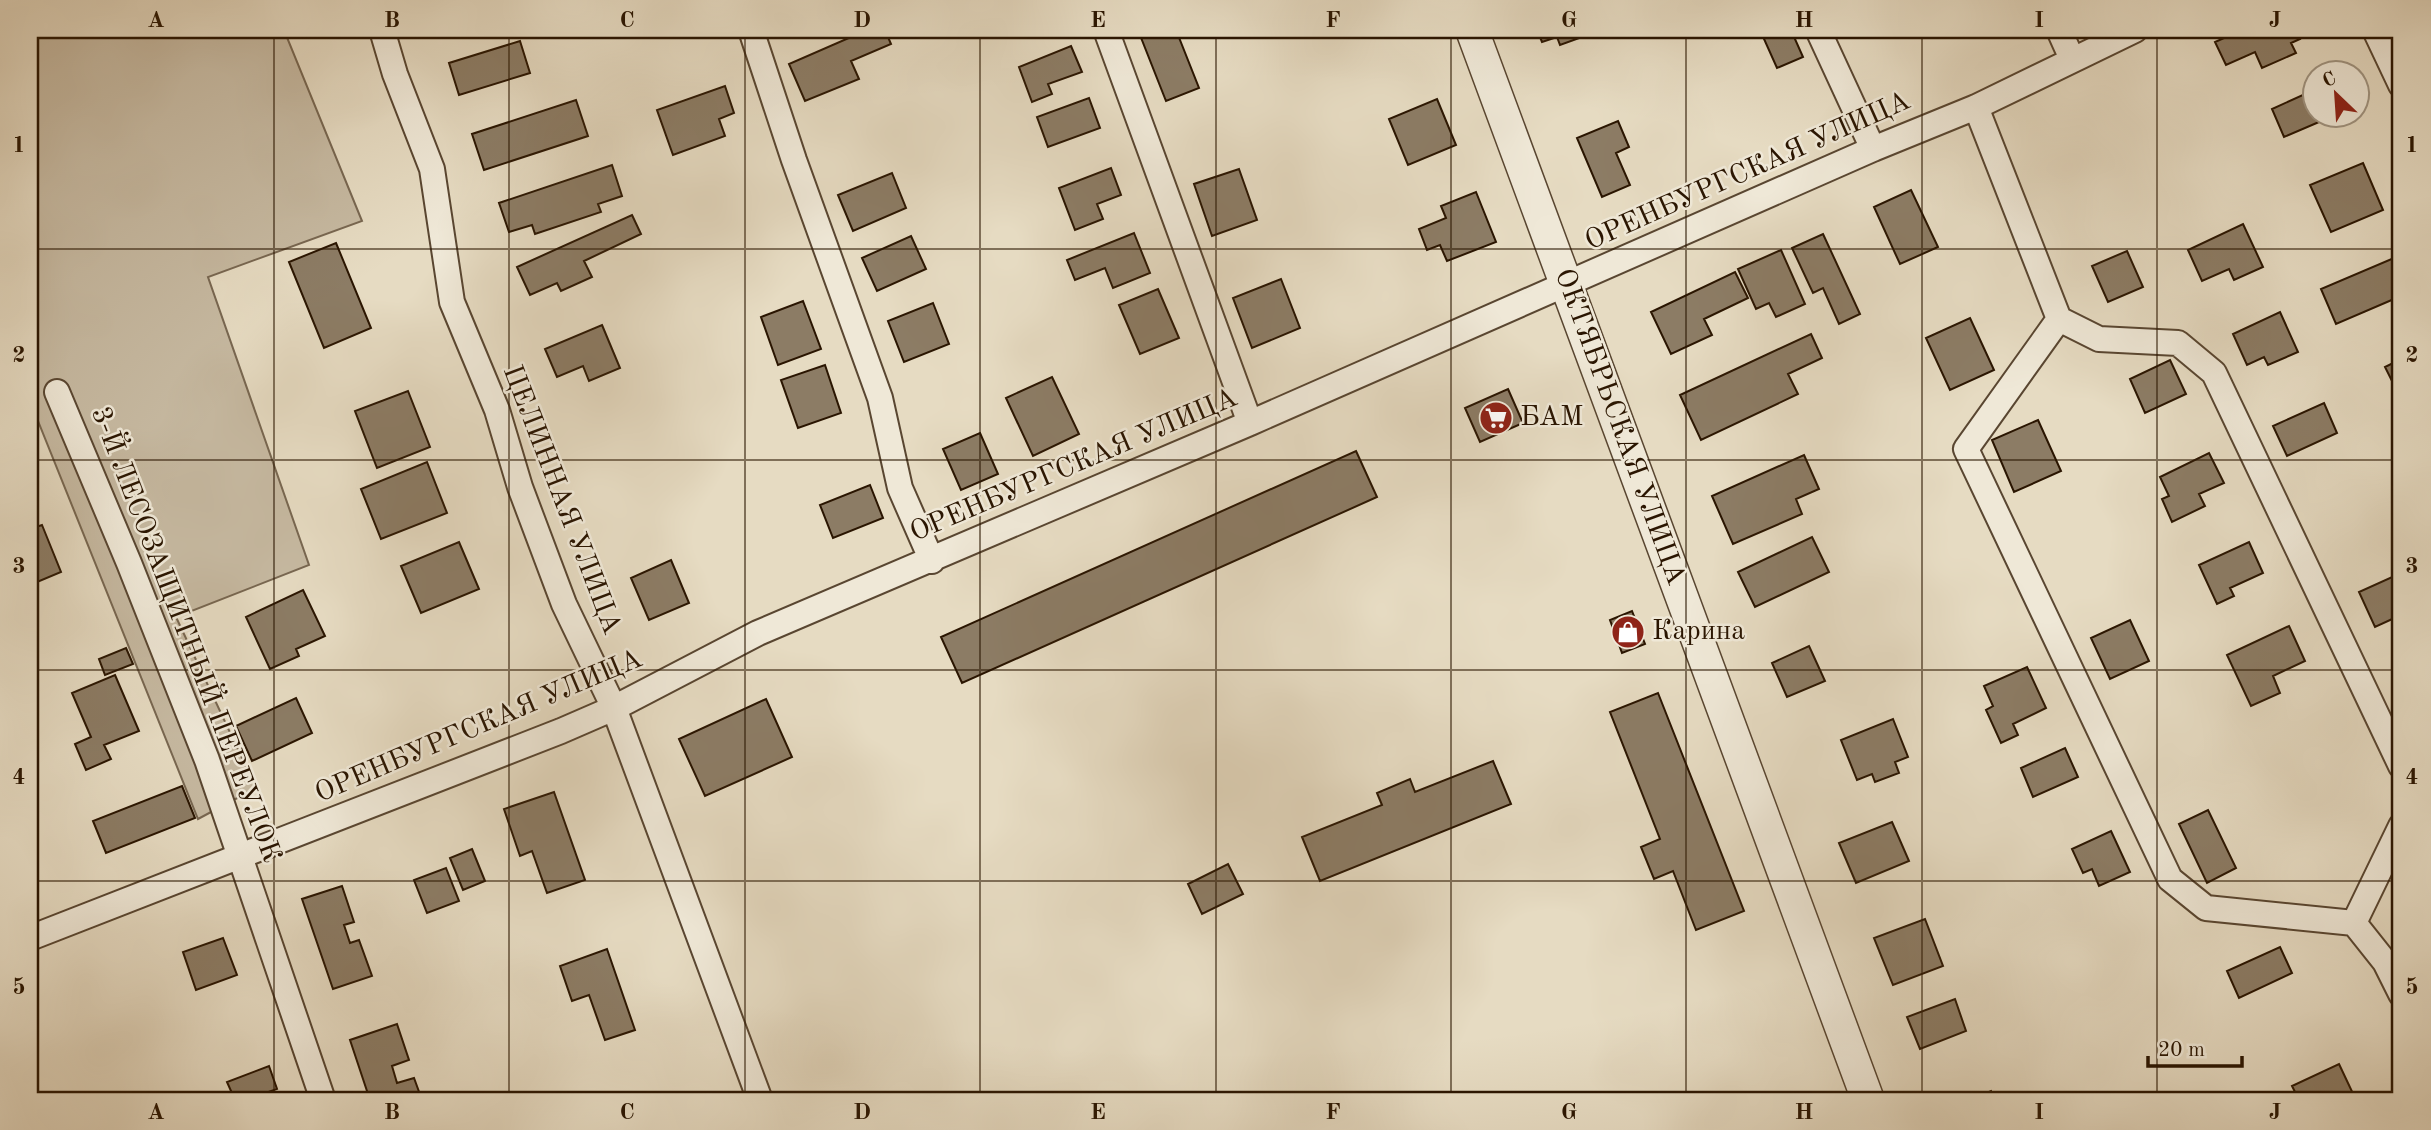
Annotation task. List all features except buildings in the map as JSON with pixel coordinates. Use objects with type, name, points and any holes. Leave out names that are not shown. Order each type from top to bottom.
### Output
[{"type":"street","name":"ЦЕЛИННАЯ УЛИЦА","points":[[382,30],[395,74],[432,169],[452,302],[497,410],[520,487],[565,604],[614,708],[760,1100]]},
{"type":"street","points":[[751,30],[794,160],[880,398],[900,488],[932,561]]},
{"type":"street","points":[[1106,30],[1250,422]]},
{"type":"street","name":"ОКТЯБРЬСКАЯ УЛИЦА","points":[[1472,30],[1868,1100]]},
{"type":"street","points":[[1818,30],[1874,149]]},
{"type":"street","points":[[2059,30],[2072,59]]},
{"type":"street","name":"ОРЕНБУРГСКАЯ УЛИЦА","points":[[30,938],[241,858],[614,708],[758,633],[932,561],[1874,149],[1976,107],[2135,30]]},
{"type":"street","points":[[2375,30],[2401,85]]},
{"type":"street","points":[[1976,107],[2059,319],[2099,339],[2178,343],[2214,373],[2401,766]]},
{"type":"street","points":[[2059,319],[1966,449],[2170,878],[2206,908],[2354,923],[2385,962],[2401,993]]},
{"type":"street","name":"3-Й ЛЕСОЗАЩИТНЫЙ ПЕРЕУЛОК","points":[[57,392],[129,563],[202,748],[323,1100]]},
{"type":"street","points":[[2354,923],[2401,827]]},
{"type":"shaded area","points":[[57,30],[284,30],[362,221],[208,277],[309,565],[176,617],[256,788],[198,819],[30,401],[30,40]]},
{"type":"place","name":"БАМ","points":[[1496,418]]},
{"type":"place","name":"Карина","points":[[1628,632]]}]
